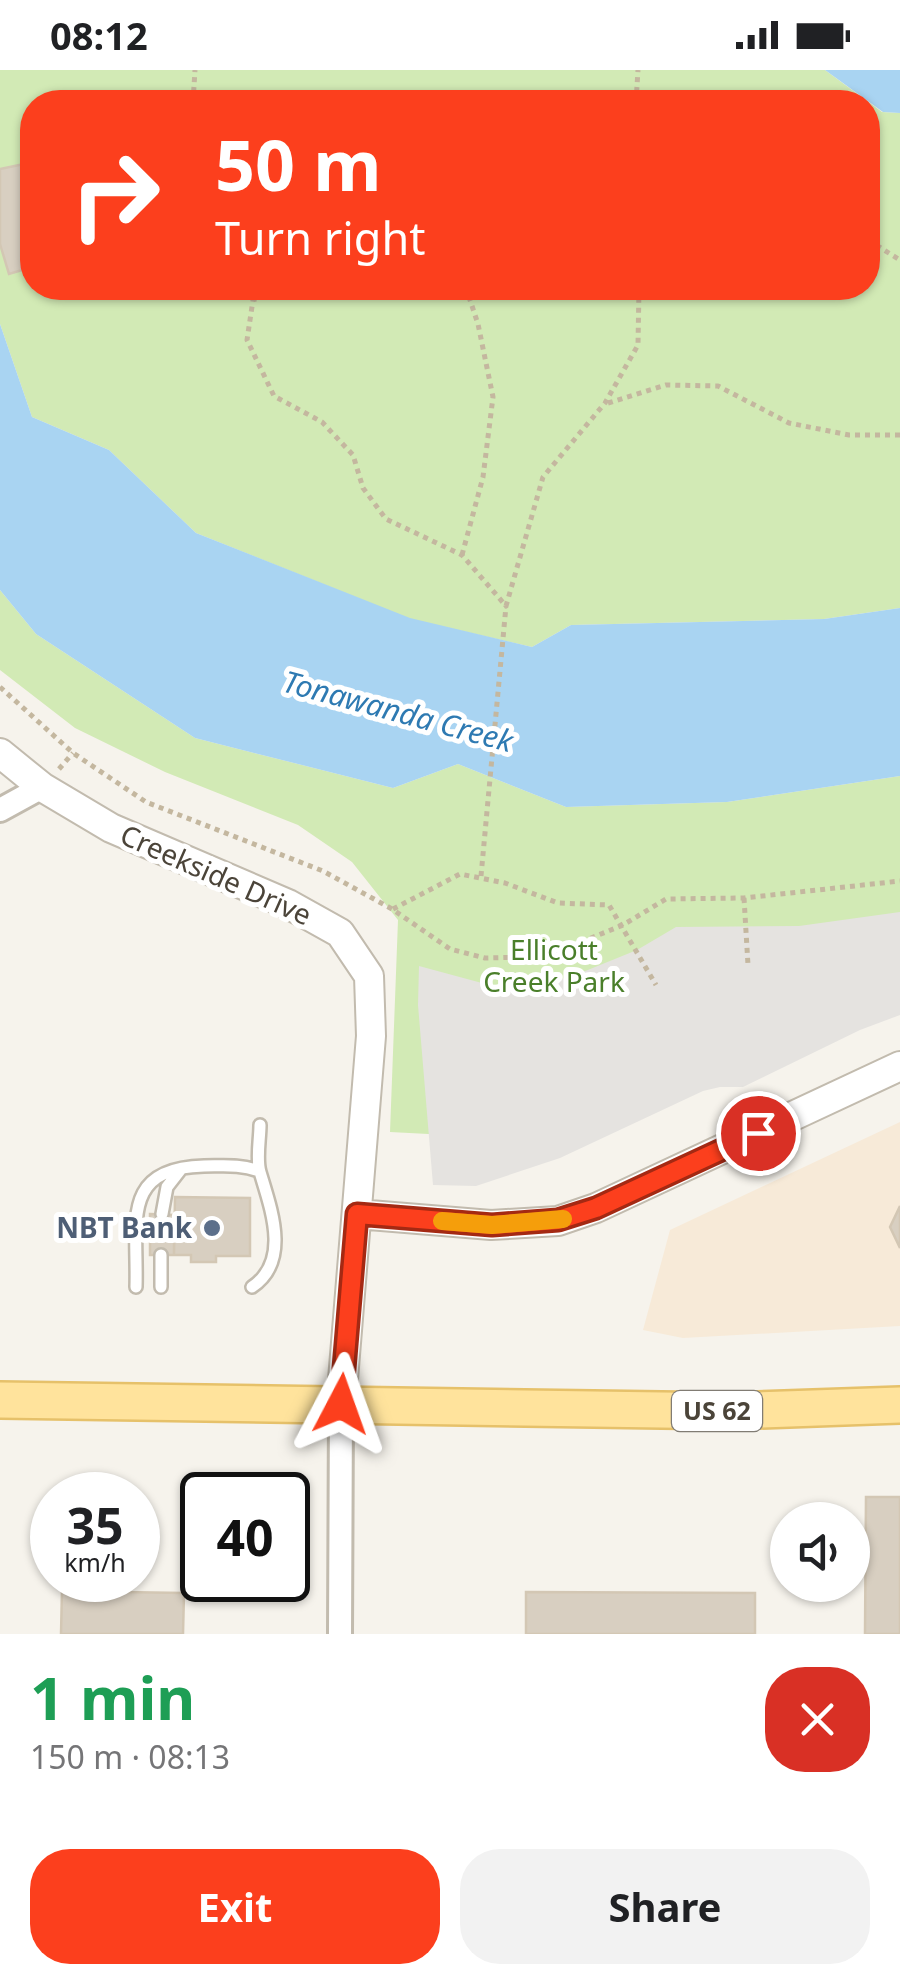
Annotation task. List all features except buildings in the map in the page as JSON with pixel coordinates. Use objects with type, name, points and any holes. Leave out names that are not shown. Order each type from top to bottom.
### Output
[{"type":"main road","name":"US 62","points":[[0,1400],[714,1411],[900,1405]]},
{"type":"street","name":"Creekside Drive","points":[[0,753],[42,787],[111,828],[288,904],[340,933],[369,976],[371,1009],[341,1404],[340,1634]]},
{"type":"street","points":[[0,810],[42,787]]},
{"type":"street","points":[[357,1214],[492,1225],[558,1220],[614,1200],[900,1066]]},
{"type":"lane","points":[[252,1287],[270,1271],[274,1257],[272,1212],[266,1182],[259,1171],[260,1125]]},
{"type":"lane","points":[[136,1287],[138,1210],[142,1191],[151,1180],[184,1167],[239,1166],[259,1171]]},
{"type":"lane","points":[[162,1214],[167,1187],[184,1167]]},
{"type":"lane","points":[[161,1287],[162,1255]]},
{"type":"path","points":[[253,300],[248,340],[274,396],[322,422],[352,455],[363,488],[386,519],[462,555],[506,606]]},
{"type":"path","points":[[462,555],[482,478],[493,397],[470,300]]},
{"type":"path","points":[[481,876],[506,606],[543,478],[605,404],[638,345],[639,300]]},
{"type":"path","points":[[605,404],[666,385],[718,386],[789,423],[849,435],[900,435]]},
{"type":"path","points":[[0,687],[74,752],[146,802],[323,872],[392,909],[450,949],[485,958],[526,957],[569,947],[623,925],[666,899],[744,898],[900,881]]},
{"type":"path","points":[[392,909],[460,874],[481,876],[558,903],[609,905],[656,984]]},
{"type":"path","points":[[744,898],[748,965]]},
{"type":"shaded area","points":[[900,912],[900,1015],[860,1030],[743,1087],[703,1091],[560,1158],[476,1186],[433,1185],[418,1005],[419,966],[504,989],[526,988],[573,976],[637,950],[676,927],[799,926]]},
{"type":"shaded area","points":[[900,1122],[900,1326],[683,1338],[643,1330],[670,1230]]},
{"type":"green space","points":[[0,70],[825,70],[852,90],[20,90],[20,300],[880,300],[880,111],[900,113],[900,608],[824,619],[571,625],[532,647],[410,619],[196,533],[109,450],[32,417],[0,324]]},
{"type":"green space","name":"Ellicott Creek Park","points":[[0,590],[36,634],[195,738],[393,788],[458,764],[566,807],[727,802],[900,776],[900,984],[544,1140],[390,1132],[398,920],[352,862],[298,825],[165,772],[75,728],[0,670]]},
{"type":"water","points":[[825,70],[900,70],[900,113],[880,110],[880,90],[853,90]]},
{"type":"water","name":"Tonawanda Creek","points":[[0,324],[32,417],[109,450],[196,533],[410,618],[532,647],[571,625],[824,619],[900,608],[900,776],[727,802],[566,807],[458,764],[393,788],[195,738],[36,634],[0,590]]},
{"type":"slow traffic","points":[[442,1221],[492,1225],[563,1219]]},
{"type":"place","name":"NBT Bank","points":[[212,1228]]},
{"type":"route","points":[[341,1404],[357,1214],[492,1225],[558,1220],[596,1208],[758,1133]]}]
